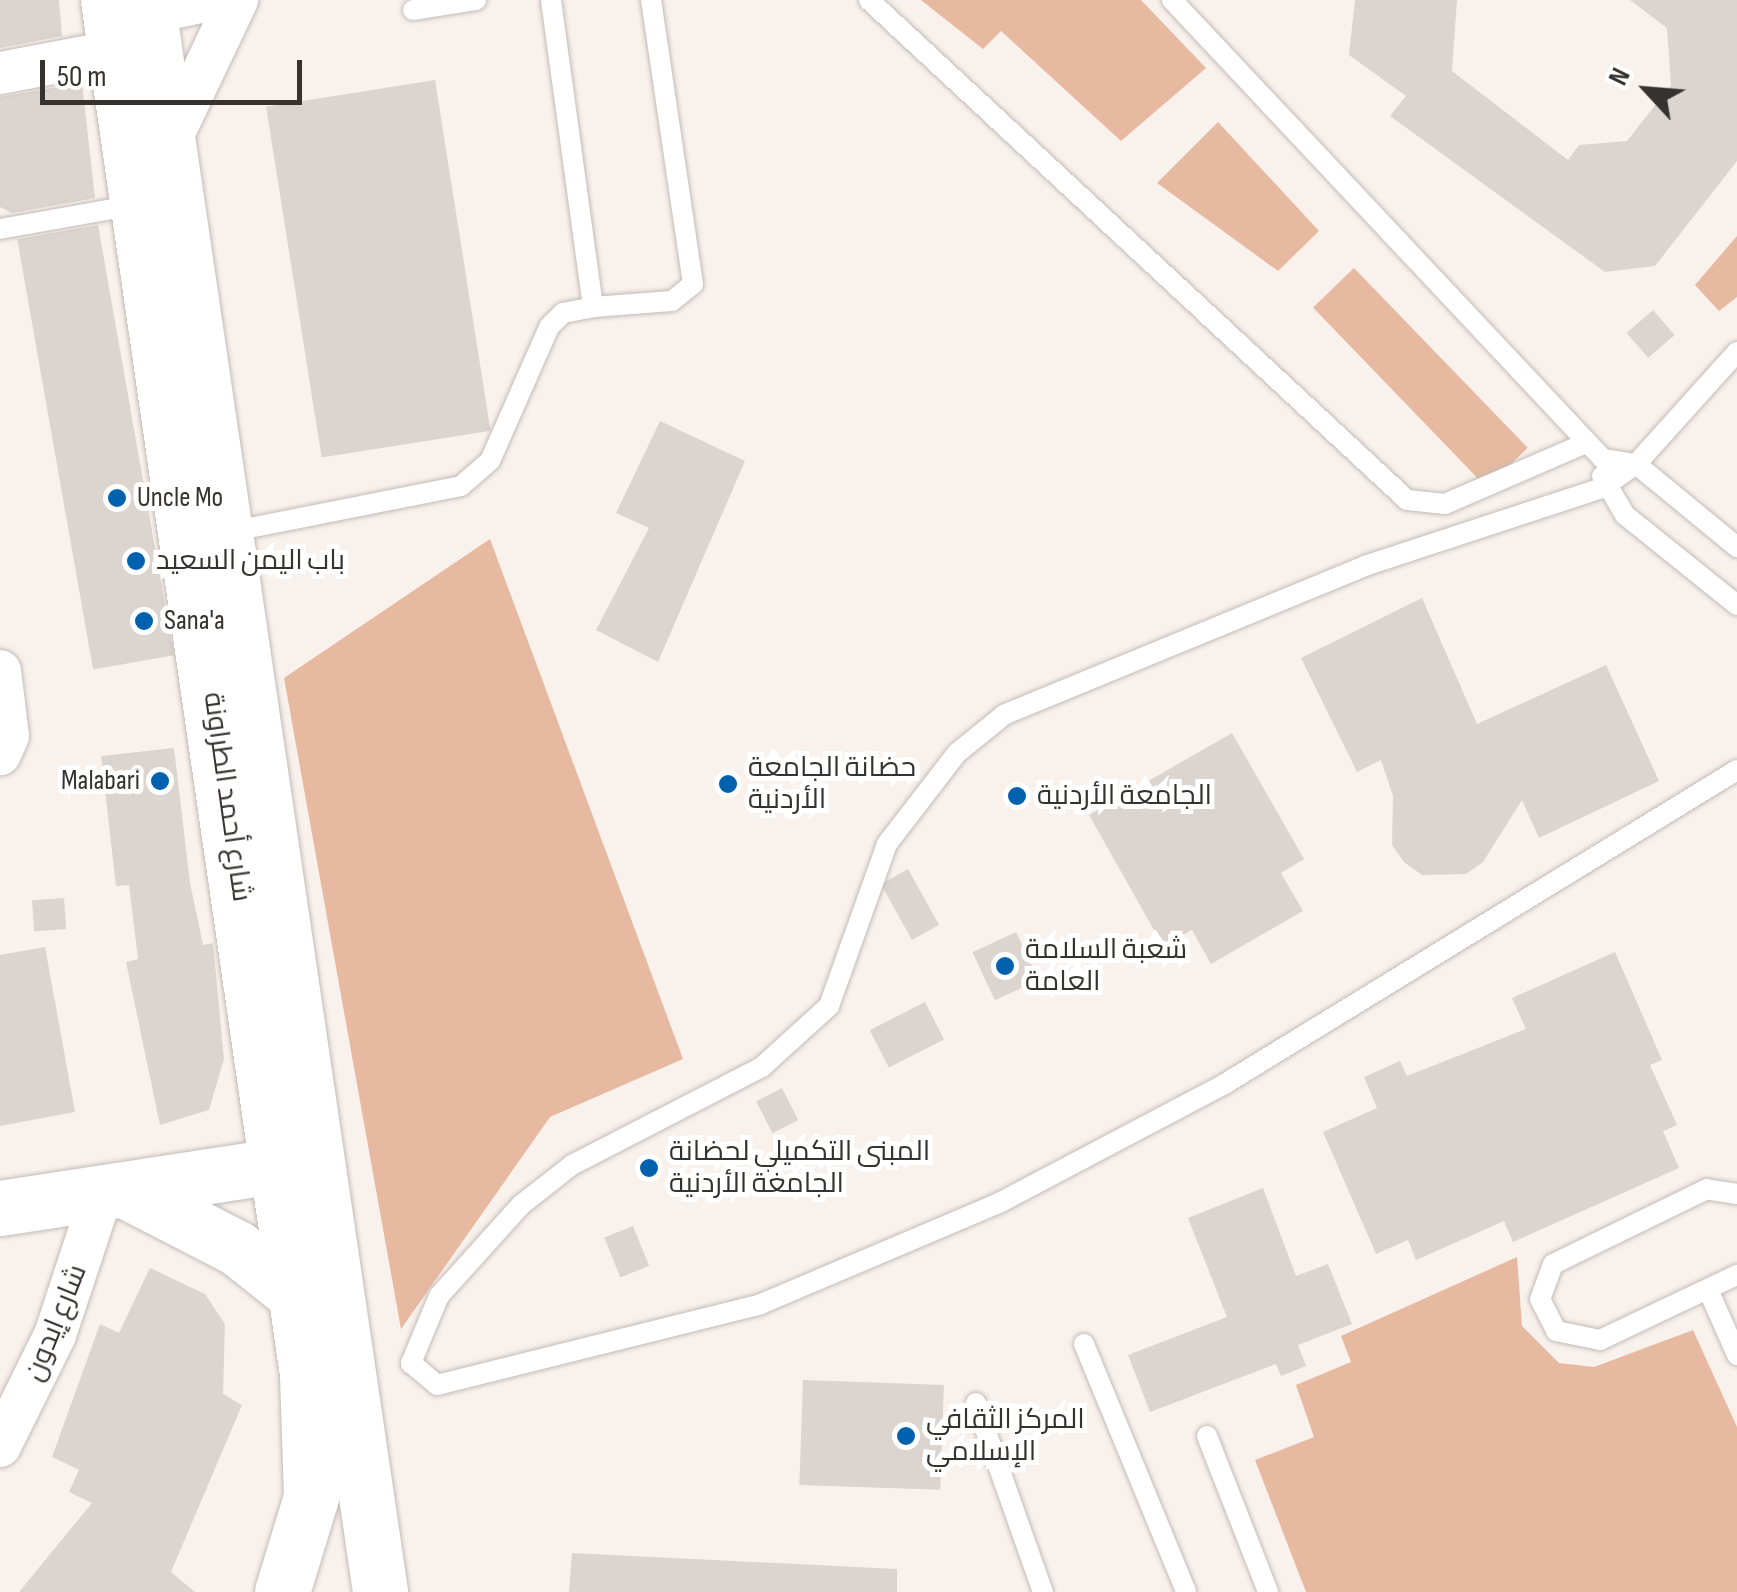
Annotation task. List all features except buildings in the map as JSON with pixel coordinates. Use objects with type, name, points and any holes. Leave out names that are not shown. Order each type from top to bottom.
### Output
[{"type":"street","points":[[0,73],[130,16],[209,0]]},
{"type":"street","points":[[170,139],[236,0]]},
{"type":"street","name":"شارع أحمد الطراونة","points":[[130,16],[170,139],[229,532],[298,1162],[296,1295],[311,1497],[282,1592]]},
{"type":"street","name":"شارع أحمد الطراونة","points":[[130,16],[138,204],[298,1162],[380,1592]]},
{"type":"street","points":[[0,671],[2,752]]},
{"type":"street","points":[[0,1208],[116,1195],[298,1162]]},
{"type":"street","points":[[116,1195],[237,1248],[296,1295]]},
{"type":"street","name":"شارع إيدون","points":[[0,1446],[55,1335],[116,1195]]},
{"type":"lane","points":[[413,10],[476,0]]},
{"type":"lane","points":[[551,0],[593,308]]},
{"type":"lane","points":[[229,532],[461,486],[490,461],[549,327],[562,312],[672,301],[693,284],[650,0]]},
{"type":"lane","points":[[869,0],[1406,500],[1446,504],[1586,443]]},
{"type":"lane","points":[[1172,0],[1602,459],[1636,464],[1737,547]]},
{"type":"lane","points":[[0,229],[138,204]]},
{"type":"lane","points":[[1737,352],[1636,464],[1602,488],[1365,566],[1004,715],[957,754],[887,844],[828,1006],[762,1067],[572,1165],[521,1204],[439,1296],[412,1363],[437,1384],[761,1304],[1001,1202],[1224,1085],[1737,770]]},
{"type":"lane","points":[[1602,459],[1602,488],[1737,606]]},
{"type":"lane","points":[[1737,1194],[1707,1189],[1554,1264],[1540,1299],[1556,1330],[1600,1340],[1710,1294],[1737,1275]]},
{"type":"lane","points":[[1710,1294],[1737,1354]]},
{"type":"lane","points":[[1084,1344],[1186,1592]]},
{"type":"lane","points":[[976,1402],[1043,1592]]},
{"type":"lane","points":[[1207,1436],[1268,1592]]},
{"type":"shaded area","points":[[921,0],[1141,0],[1206,68],[1121,141],[1001,31],[983,49]]},
{"type":"shaded area","points":[[1218,122],[1319,231],[1278,271],[1157,183]]},
{"type":"shaded area","points":[[1737,236],[1737,297],[1719,311],[1695,285]]},
{"type":"shaded area","points":[[1354,268],[1528,448],[1487,487],[1313,308]]},
{"type":"shaded area","points":[[490,539],[683,1059],[550,1117],[401,1329],[284,678]]},
{"type":"shaded area","points":[[1517,1257],[1522,1326],[1559,1363],[1594,1367],[1693,1330],[1737,1427],[1737,1592],[1306,1592],[1255,1460],[1314,1437],[1296,1385],[1351,1362],[1341,1336]]},
{"type":"place","name":"Uncle Mo","points":[[117,498]]},
{"type":"place","name":"باب اليمن السعيد","points":[[136,561]]},
{"type":"place","name":"Sana'a","points":[[144,621]]},
{"type":"place","name":"Malabari","points":[[160,781]]},
{"type":"place","name":"حضانة الجامعة الأردنية","points":[[728,784]]},
{"type":"place","name":"الجامعة الأردنية","points":[[1017,796]]},
{"type":"place","name":"شعبة السلامة العامة","points":[[1005,966]]},
{"type":"place","name":"المبنى التكميلي لحضانة الجامغة الأردنية","points":[[649,1168]]},
{"type":"place","name":"المركز الثقافي الإسلامي","points":[[906,1436]]}]
